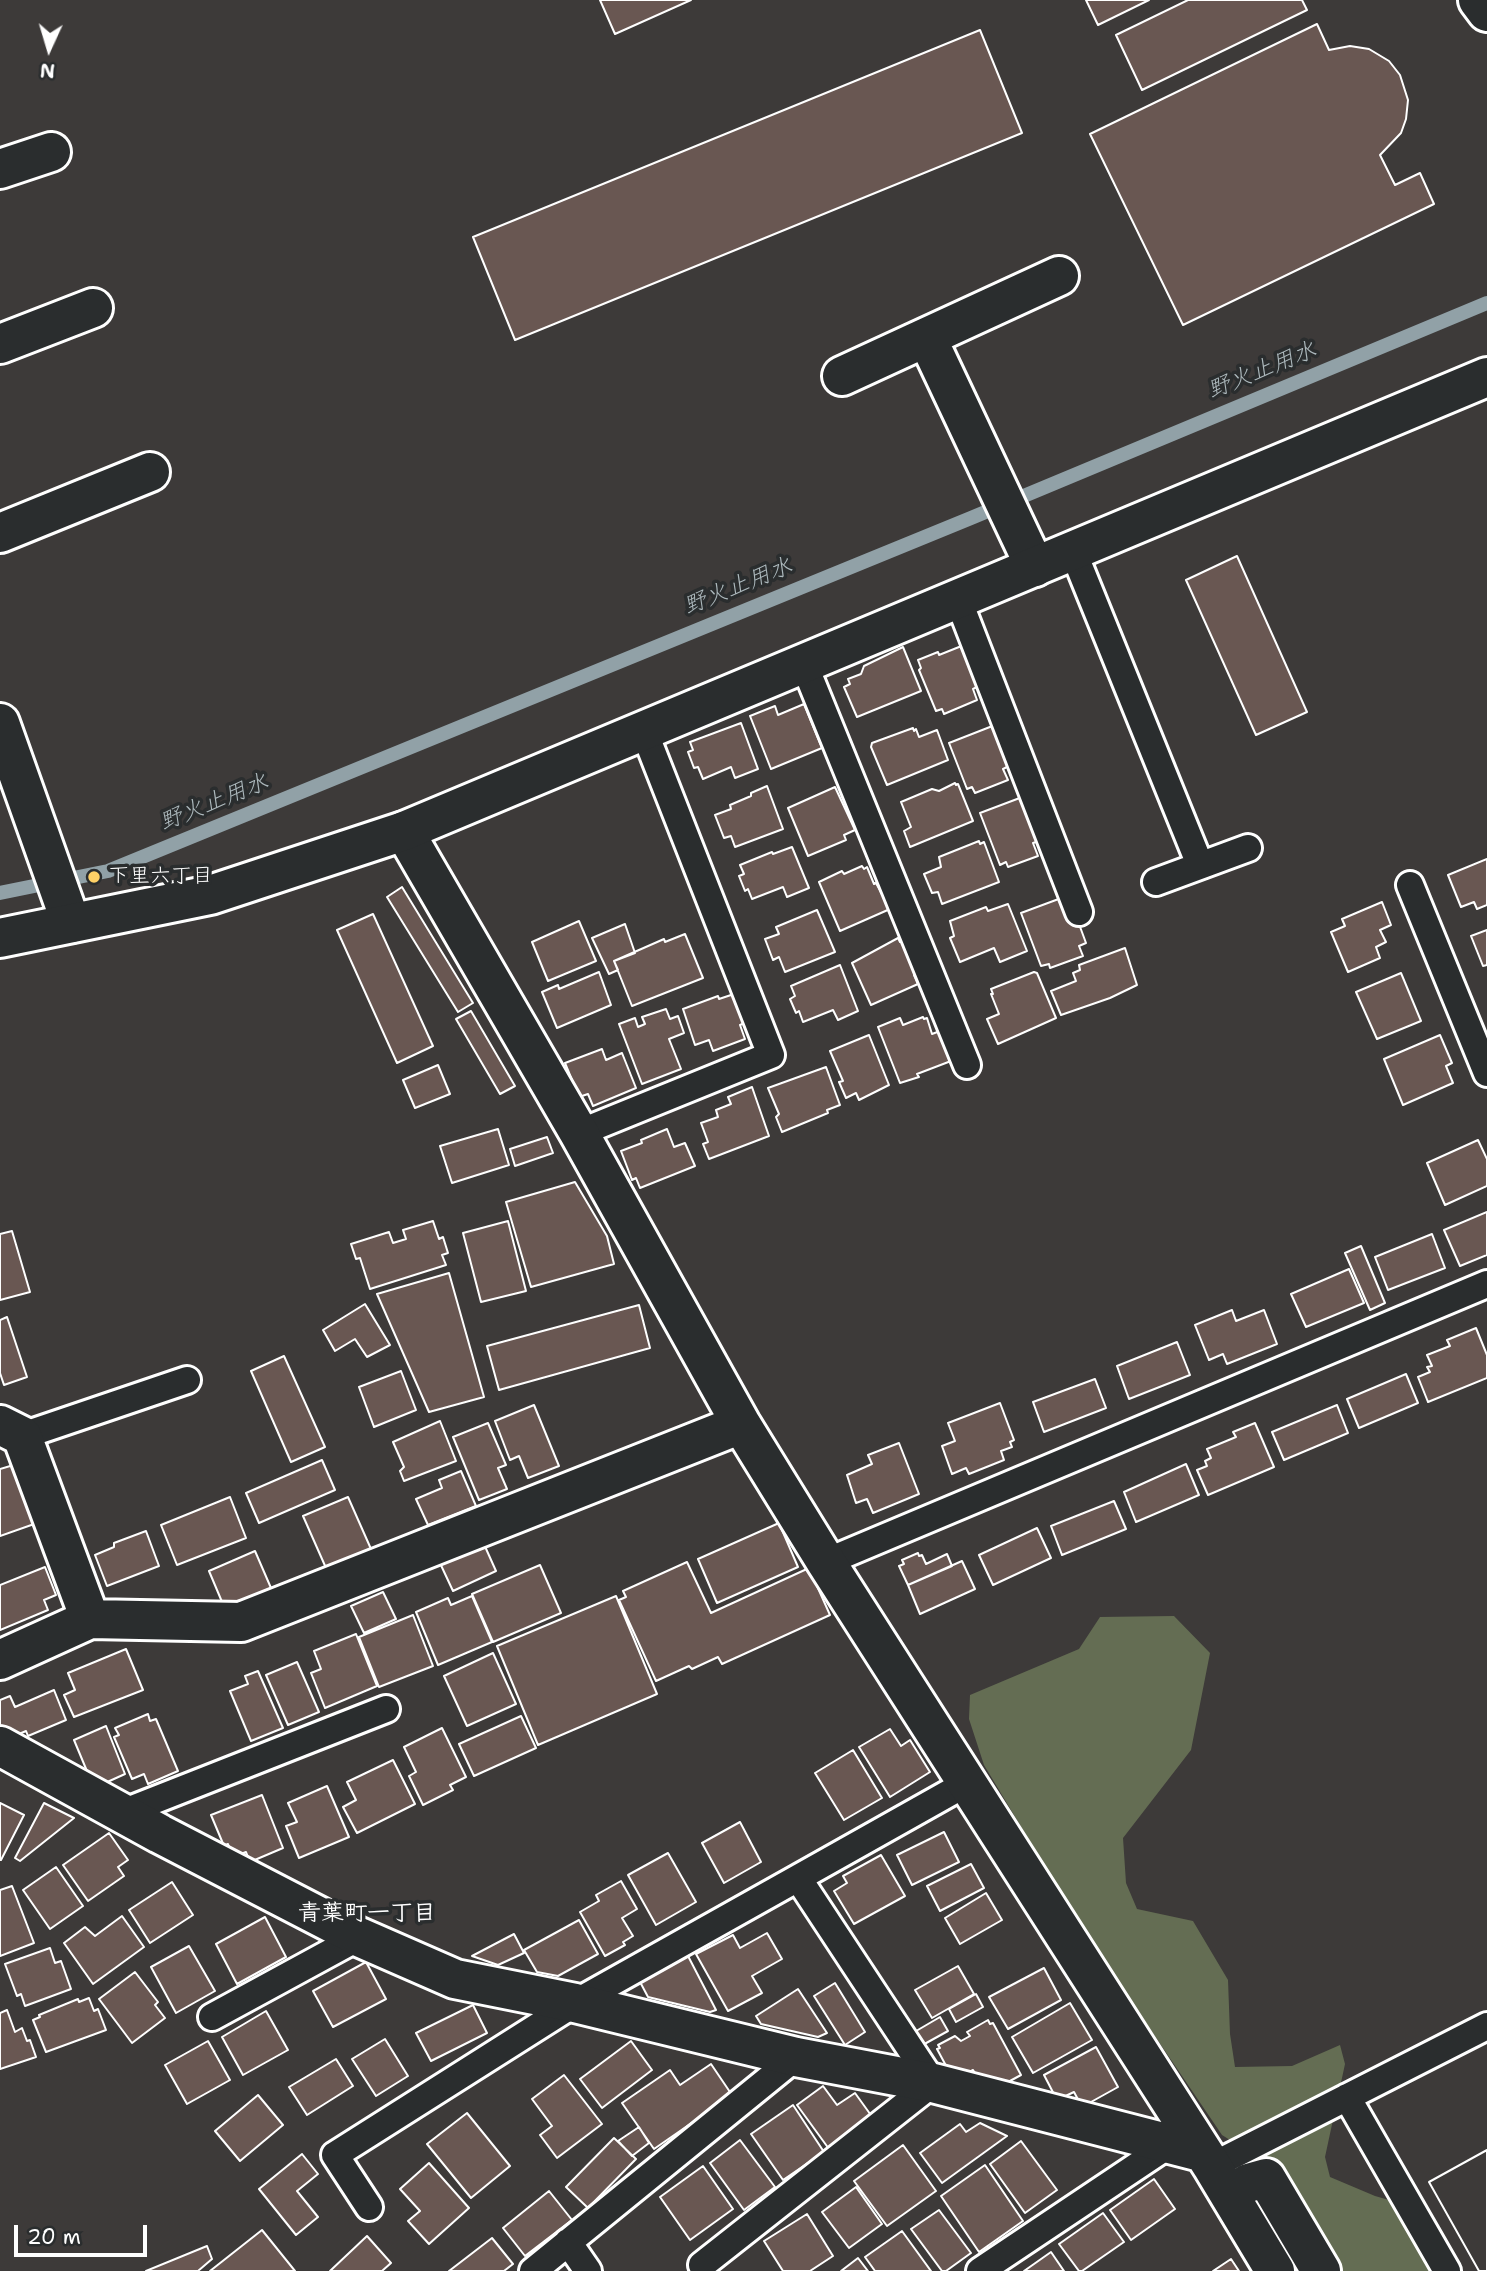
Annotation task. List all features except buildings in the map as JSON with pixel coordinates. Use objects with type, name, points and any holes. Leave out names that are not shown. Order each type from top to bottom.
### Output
[{"type":"street","points":[[1478,0],[1487,12]]},
{"type":"street","points":[[0,169],[51,152]]},
{"type":"street","points":[[842,376],[1059,276]]},
{"type":"street","points":[[0,344],[93,308]]},
{"type":"street","points":[[927,338],[1035,567]]},
{"type":"street","points":[[0,938],[67,912],[210,895],[404,831],[1487,377]]},
{"type":"street","points":[[0,533],[150,472]]},
{"type":"street","points":[[0,723],[67,912]]},
{"type":"street","points":[[404,831],[579,1133],[741,1424],[967,1783],[1194,2154],[1275,2271]]},
{"type":"street","points":[[0,1660],[90,1619],[241,1622],[741,1424]]},
{"type":"street","points":[[11,1431],[90,1619]]},
{"type":"street","points":[[0,1746],[359,1937],[455,1979],[575,2003],[796,2057],[933,2083],[1194,2154]]},
{"type":"street","points":[[1248,2183],[1266,2178],[1321,2271]]},
{"type":"lane","points":[[1073,551],[1200,865]]},
{"type":"lane","points":[[958,599],[1079,912]]},
{"type":"lane","points":[[804,664],[967,1065]]},
{"type":"lane","points":[[579,1133],[771,1055],[644,731]]},
{"type":"lane","points":[[1156,882],[1248,848]]},
{"type":"lane","points":[[1410,885],[1487,1073]]},
{"type":"lane","points":[[826,1562],[1487,1284]]},
{"type":"lane","points":[[11,1431],[187,1380]]},
{"type":"lane","points":[[122,1812],[386,1709]]},
{"type":"lane","points":[[369,2207],[335,2155],[575,2003],[967,1783]]},
{"type":"lane","points":[[702,2265],[933,2083],[798,1878]]},
{"type":"lane","points":[[212,2017],[359,1937]]},
{"type":"lane","points":[[980,2271],[1194,2154],[1347,2097],[1487,2026]]},
{"type":"lane","points":[[533,2271],[796,2057]]},
{"type":"lane","points":[[1347,2097],[1447,2271]]},
{"type":"lane","points":[[568,2242],[588,2271]]},
{"type":"green space","points":[[1174,1616],[1210,1653],[1191,1750],[1123,1838],[1126,1883],[1137,1909],[1193,1921],[1228,1980],[1230,2034],[1235,2067],[1292,2066],[1340,2045],[1345,2064],[1325,2157],[1330,2177],[1396,2202],[1436,2271],[1335,2271],[1274,2168],[1222,2135],[1083,1930],[984,1765],[969,1719],[970,1695],[1079,1649],[1100,1617]]},
{"type":"waterway","name":"野火止用水","points":[[0,893],[108,871],[971,518],[1487,303]]},
{"type":"place","name":"下里六丁目","points":[[94,877]]},
{"type":"district","name":"青葉町一丁目","points":[[367,1914]]}]
